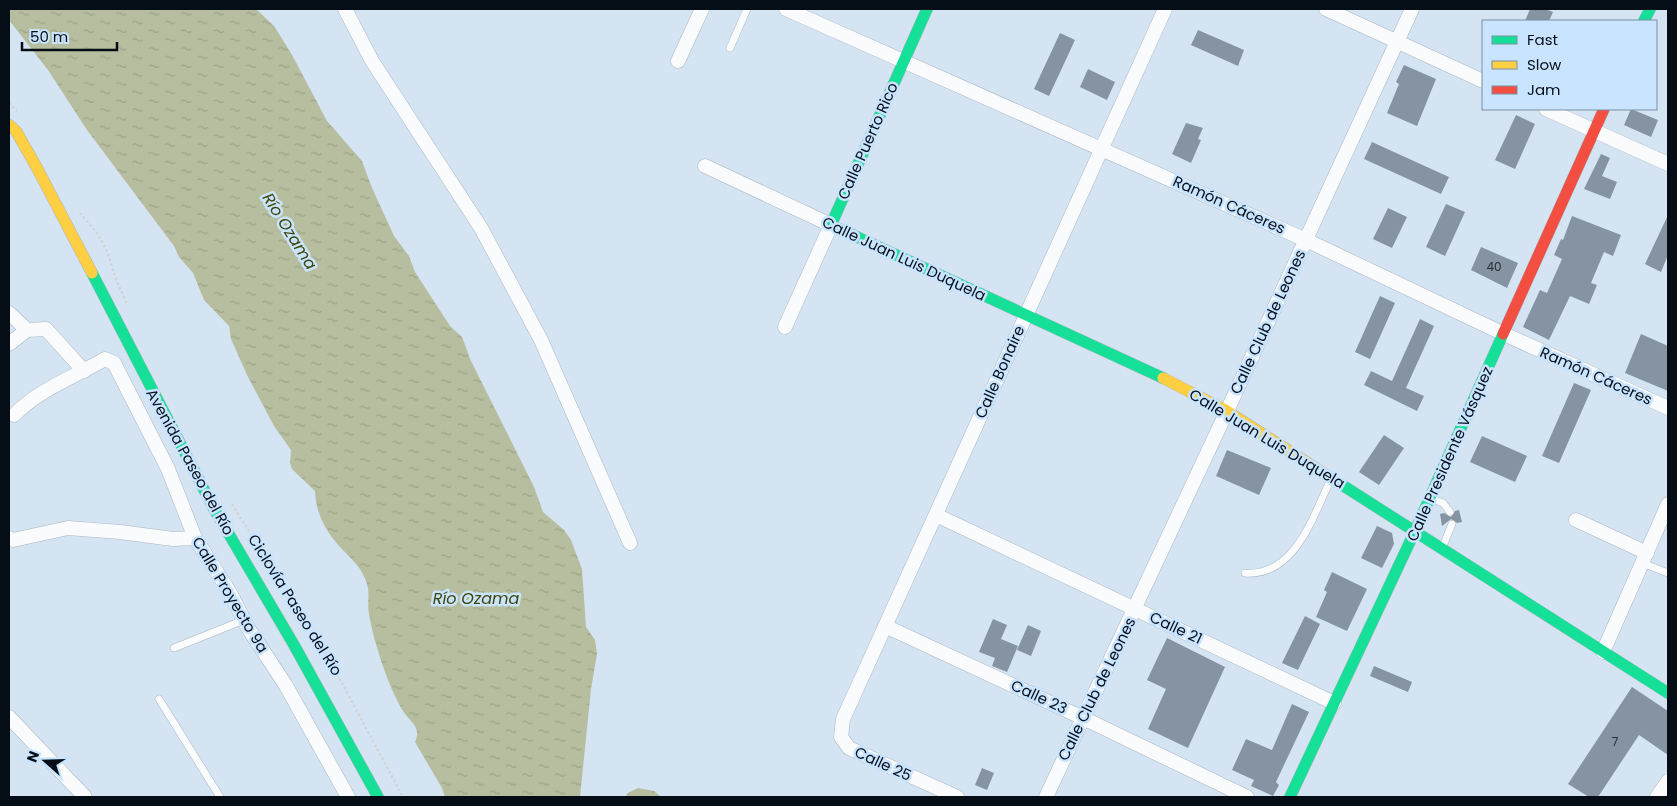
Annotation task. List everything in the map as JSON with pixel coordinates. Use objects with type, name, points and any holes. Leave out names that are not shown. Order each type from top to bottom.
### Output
[{"type":"street","points":[[344,9],[372,61],[481,228],[541,340],[630,543]]},
{"type":"street","points":[[678,61],[702,9]]},
{"type":"street","name":"Ramón Cáceres","points":[[786,9],[1306,240],[1504,334],[1668,408]]},
{"type":"street","name":"Calle Puerto Rico","points":[[785,327],[927,9]]},
{"type":"street","name":"Calle Bonaire","points":[[841,737],[843,719],[884,626],[1166,9]]},
{"type":"street","points":[[1326,9],[1482,81]]},
{"type":"street","name":"Calle Club de Leones","points":[[1046,797],[1136,608],[1412,9]]},
{"type":"street","points":[[1548,110],[1668,164]]},
{"type":"street","name":"Calle Presidente Vásquez","points":[[1290,797],[1415,531],[1604,110]]},
{"type":"street","name":"Avenida Paseo del Río","points":[[9,125],[16,131],[37,168],[213,507],[294,645],[378,797]]},
{"type":"street","name":"Calle Juan Luis Duquela","points":[[705,166],[1025,316],[1142,368],[1227,412],[1668,693]]},
{"type":"street","points":[[9,313],[27,330]]},
{"type":"street","points":[[9,344],[27,330],[43,328],[50,330],[84,372],[36,395],[14,415]]},
{"type":"street","name":"Calle Proyecto 9a","points":[[84,372],[105,359],[114,363],[168,469],[194,538],[285,684],[348,797]]},
{"type":"street","points":[[1603,652],[1668,504]]},
{"type":"street","name":"Calle 21","points":[[936,515],[1334,703]]},
{"type":"street","points":[[1576,520],[1645,558]]},
{"type":"street","points":[[9,538],[13,540],[68,528],[173,539],[194,538]]},
{"type":"street","name":"Calle 23","points":[[884,626],[1083,718],[1247,797]]},
{"type":"street","points":[[9,717],[85,797]]},
{"type":"street","name":"Calle 25","points":[[841,737],[849,748],[956,797]]},
{"type":"street","points":[[1657,797],[1668,781]]},
{"type":"lane","points":[[730,48],[747,9]]},
{"type":"lane","points":[[1245,573],[1258,574],[1272,569],[1287,559],[1298,544],[1332,478]]},
{"type":"lane","points":[[1430,498],[1443,504],[1450,512]]},
{"type":"lane","points":[[1442,549],[1452,524]]},
{"type":"lane","points":[[1645,558],[1668,573]]},
{"type":"lane","points":[[174,648],[244,620]]},
{"type":"lane","points":[[159,698],[220,797]]},
{"type":"path","points":[[9,103],[18,112]]},
{"type":"path","points":[[80,212],[97,233],[108,253],[115,277],[128,307]]},
{"type":"path","name":"Ciclovía Paseo del Río","points":[[227,498],[328,657],[402,797]]},
{"type":"water","name":"Río Ozama","points":[[9,9],[256,9],[274,26],[291,53],[327,121],[362,161],[394,236],[409,256],[415,272],[450,326],[462,337],[471,361],[534,487],[543,512],[564,530],[571,540],[582,569],[586,627],[595,640],[597,654],[591,689],[580,797],[445,797],[442,788],[415,742],[417,737],[416,728],[397,701],[387,677],[371,625],[368,610],[368,588],[365,578],[356,564],[335,542],[326,528],[319,514],[315,491],[292,469],[290,463],[291,450],[274,426],[247,375],[231,339],[229,326],[204,300],[193,273],[179,257],[174,246],[87,130],[48,70],[9,20]]},
{"type":"water","points":[[638,788],[654,791],[661,797],[625,797],[628,793]]},
{"type":"building","points":[[1530,9],[1545,9],[1553,12],[1549,20],[1525,20]]},
{"type":"building","points":[[1198,30],[1244,50],[1238,66],[1191,45]]},
{"type":"building","points":[[1060,33],[1075,40],[1049,96],[1034,89]]},
{"type":"building","points":[[1404,65],[1436,79],[1417,126],[1387,113],[1399,84],[1396,82]]},
{"type":"building","points":[[1088,69],[1115,82],[1107,100],[1080,87]]},
{"type":"building","points":[[1631,110],[1658,120],[1651,137],[1624,125]]},
{"type":"building","points":[[1516,115],[1535,124],[1515,169],[1495,160]]},
{"type":"building","points":[[1186,123],[1203,128],[1198,139],[1201,140],[1191,163],[1172,154]]},
{"type":"building","points":[[1372,142],[1449,177],[1441,194],[1364,159]]},
{"type":"building","points":[[1601,154],[1610,158],[1602,176],[1617,182],[1610,199],[1584,189]]},
{"type":"building","points":[[1446,204],[1465,212],[1445,256],[1426,247]]},
{"type":"building","points":[[1388,208],[1407,217],[1392,248],[1373,239]]},
{"type":"building","points":[[1668,215],[1668,255],[1661,272],[1645,264]]},
{"type":"building","points":[[1572,216],[1621,235],[1613,256],[1604,252],[1591,283],[1597,285],[1589,304],[1570,296],[1549,340],[1523,327],[1540,290],[1547,293],[1562,259],[1554,255],[1561,239],[1563,240]]},
{"type":"building","points":[[1481,247],[1518,263],[1507,288],[1471,270]]},
{"type":"building","points":[[1380,296],[1395,303],[1370,359],[1355,352]]},
{"type":"building","points":[[1420,319],[1434,326],[1406,388],[1424,396],[1417,411],[1364,385],[1371,371],[1392,381]]},
{"type":"building","points":[[1641,334],[1668,346],[1668,391],[1625,373]]},
{"type":"building","points":[[1574,383],[1591,390],[1559,463],[1542,456]]},
{"type":"building","points":[[1384,435],[1404,448],[1379,485],[1359,472]]},
{"type":"building","points":[[1482,436],[1527,456],[1515,482],[1470,462]]},
{"type":"building","points":[[1227,450],[1271,468],[1259,495],[1216,476]]},
{"type":"building","points":[[1459,510],[1462,522],[1457,523],[1451,519],[1442,526],[1440,514],[1444,513],[1451,517],[1455,511]]},
{"type":"building","points":[[1377,526],[1392,533],[1394,544],[1382,568],[1361,558]]},
{"type":"building","points":[[1332,572],[1367,589],[1347,631],[1316,617],[1327,592],[1324,590]]},
{"type":"building","points":[[1305,616],[1320,624],[1298,670],[1282,663]]},
{"type":"building","points":[[993,619],[1007,625],[1001,639],[1018,646],[1007,672],[992,666],[995,658],[979,652]]},
{"type":"building","points":[[1028,625],[1041,631],[1031,656],[1017,650]]},
{"type":"building","points":[[1167,638],[1225,667],[1188,748],[1148,729],[1166,689],[1147,680]]},
{"type":"building","points":[[1374,666],[1412,682],[1408,692],[1370,676]]},
{"type":"building","points":[[1632,687],[1668,711],[1668,755],[1639,735],[1598,797],[1589,797],[1568,784]]},
{"type":"building","points":[[1292,704],[1309,712],[1276,782],[1279,785],[1273,796],[1251,786],[1254,780],[1232,770],[1246,739],[1272,750]]},
{"type":"building","points":[[982,768],[994,773],[987,790],[975,785]]},
{"type":"traffic: fast","points":[[927,9],[831,225],[1163,378]]},
{"type":"traffic: fast","points":[[1644,20],[1650,9]]},
{"type":"traffic: fast","points":[[92,273],[213,507],[294,645],[378,797]]},
{"type":"traffic: fast","points":[[1290,797],[1415,531],[1503,334]]},
{"type":"traffic: fast","points":[[1328,476],[1668,693]]},
{"type":"traffic: slow","points":[[9,125],[16,131],[37,168],[92,273]]},
{"type":"traffic: slow","points":[[1163,378],[1227,411],[1328,476]]},
{"type":"traffic: jam","points":[[1503,334],[1604,110]]}]
